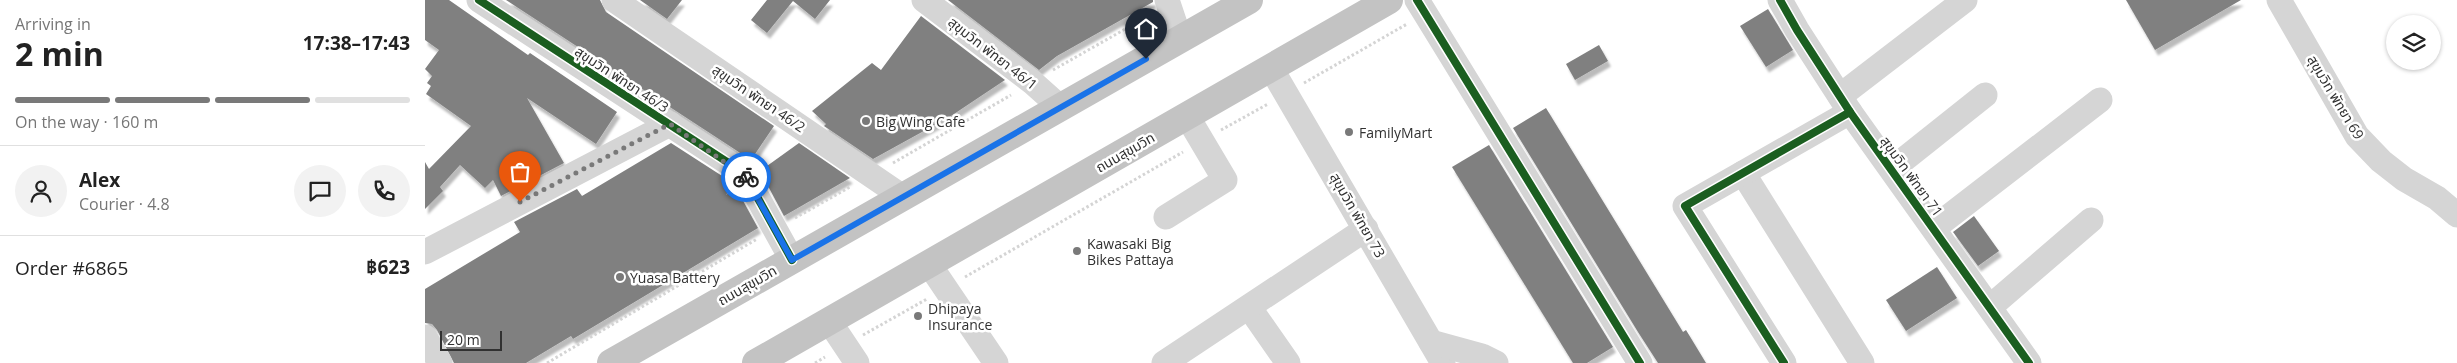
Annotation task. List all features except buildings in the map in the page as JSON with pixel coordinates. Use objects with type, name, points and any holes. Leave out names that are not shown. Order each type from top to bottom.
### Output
[{"type":"highway","name":"ถนนสุขุมวิท","points":[[611,363],[1249,0]]},
{"type":"highway","name":"ถนนสุขุมวิท","points":[[756,363],[1389,0]]},
{"type":"street","name":"สุขุมวิท พัทยา 46/3","points":[[479,0],[744,173],[792,260]]},
{"type":"street","name":"สุขุมวิท พัทยา 46/2","points":[[614,0],[903,197]]},
{"type":"street","name":"สุขุมวิท พัทยา 46/1","points":[[924,0],[1025,76],[1061,107]]},
{"type":"street","points":[[1167,0],[1180,39]]},
{"type":"street","name":"สุขุมวิท พัทยา 71","points":[[1780,0],[1845,104],[1935,228],[2029,363]]},
{"type":"street","points":[[1784,363],[1685,206],[1743,173],[1845,104],[1965,0]]},
{"type":"street","name":"สุขุมวิท พัทยา 69","points":[[2279,0],[2357,136],[2381,161],[2405,179],[2437,198],[2457,215]]},
{"type":"street","points":[[1421,7],[1640,363]]},
{"type":"street","name":"สุขุมวิท พัทยา 73","points":[[1271,68],[1443,363]]},
{"type":"street","points":[[1892,169],[1985,95]]},
{"type":"street","points":[[1935,228],[2100,100]]},
{"type":"street","points":[[1166,217],[1225,180],[1187,116]]},
{"type":"street","points":[[425,252],[670,124]]},
{"type":"street","points":[[1743,173],[1862,363]]},
{"type":"street","points":[[1990,307],[2091,220]]},
{"type":"street","points":[[1164,363],[1366,229]]},
{"type":"street","points":[[929,264],[996,363]]},
{"type":"street","points":[[1249,307],[1288,363]]},
{"type":"street","points":[[829,321],[851,354]]},
{"type":"street","points":[[425,337],[440,363]]},
{"type":"street","points":[[1431,342],[1483,356],[1496,363]]},
{"type":"path","points":[[815,363],[851,354],[946,288],[1286,93],[1421,7]]},
{"type":"cycle path","points":[[479,0],[744,173],[792,260]]},
{"type":"cycle path","points":[[1417,0],[1640,363]]},
{"type":"cycle path","points":[[1780,0],[1850,112],[2029,363]]},
{"type":"cycle path","points":[[1784,363],[1685,206],[1850,112]]},
{"type":"way so far","points":[[520,202],[670,124],[744,173],[746,177]]},
{"type":"place","name":"Big Wing Cafe","points":[[866,121]]},
{"type":"place","name":"FamilyMart","points":[[1349,132]]},
{"type":"place","name":"Kawasaki Big Bikes Pattaya","points":[[1077,251]]},
{"type":"place","name":"Yuasa Battery","points":[[620,277]]},
{"type":"place","name":"Dhipaya Insurance","points":[[918,316]]},
{"type":"route","points":[[746,177],[792,260],[1146,59]]}]
